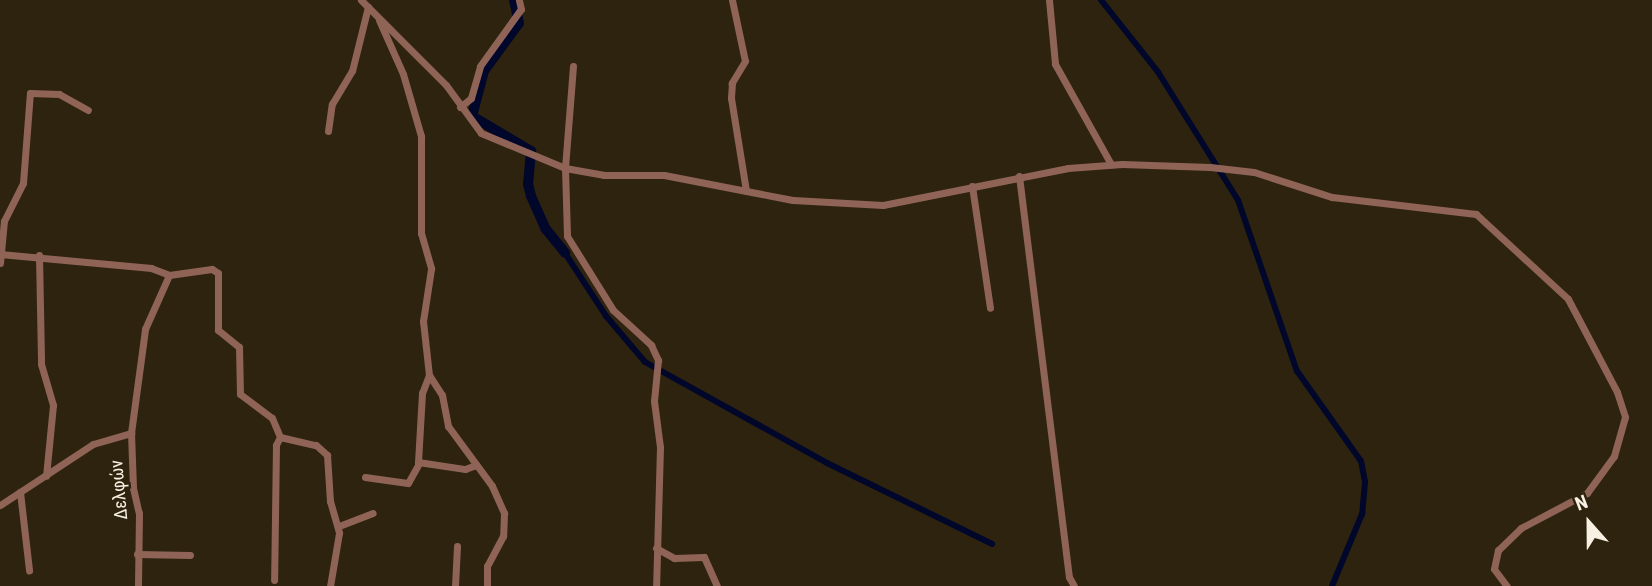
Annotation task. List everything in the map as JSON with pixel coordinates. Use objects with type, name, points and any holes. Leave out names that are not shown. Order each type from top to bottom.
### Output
[{"type":"street","points":[[361,0],[446,85],[481,133],[565,168],[604,174],[664,175],[746,191],[883,205],[1019,176],[1111,164],[1214,167],[1254,172],[1332,197],[1469,211],[1502,233],[1569,299],[1622,404],[1623,430],[1607,470],[1587,493],[1521,528],[1498,550],[1494,569],[1507,586]]},
{"type":"street","points":[[460,107],[471,98],[480,66],[517,15],[519,0]]},
{"type":"street","points":[[732,0],[745,61],[731,87],[746,191]]},
{"type":"street","points":[[1049,0],[1055,64],[1111,164]]},
{"type":"street","points":[[328,131],[332,104],[352,71],[368,7]]},
{"type":"street","points":[[378,16],[403,74],[421,136],[421,233],[431,269],[423,321],[429,375],[442,395],[448,426],[492,486],[505,519],[500,543],[489,559],[487,586]]},
{"type":"street","points":[[573,66],[565,168],[565,227],[572,247],[613,310],[651,345],[658,359],[654,410],[660,466],[656,586]]},
{"type":"street","points":[[88,110],[59,94],[30,93],[23,183],[4,221],[0,257],[39,255],[150,268],[169,275],[212,270],[218,273],[218,330],[239,347],[240,394],[272,418],[280,437],[276,445],[274,580]]},
{"type":"street","points":[[1019,176],[1069,577],[1074,586]]},
{"type":"street","points":[[972,186],[990,308]]},
{"type":"street","points":[[39,255],[41,364],[53,405],[46,476]]},
{"type":"street","name":"Δελφών","points":[[138,586],[139,513],[133,488],[131,433],[145,329],[169,275]]},
{"type":"street","points":[[365,477],[408,483],[419,463],[422,393],[429,375]]},
{"type":"street","points":[[0,506],[93,444],[131,433]]},
{"type":"street","points":[[280,437],[324,451],[330,501],[339,526],[336,568],[330,586]]},
{"type":"street","points":[[419,463],[465,469],[476,466]]},
{"type":"street","points":[[20,492],[29,570]]},
{"type":"street","points":[[339,526],[373,513]]},
{"type":"street","points":[[455,586],[457,546]]},
{"type":"street","points":[[656,548],[674,558],[704,557],[717,586]]},
{"type":"street","points":[[137,554],[190,555]]},
{"type":"waterway","points":[[514,0],[519,23],[484,71],[472,116],[531,151],[528,184],[531,196],[545,228],[565,253]]},
{"type":"waterway","points":[[1101,0],[1158,72],[1238,200],[1297,371],[1361,461],[1365,482],[1362,514],[1332,586]]},
{"type":"waterway","points":[[565,253],[606,316],[645,362],[827,463],[992,544]]}]
